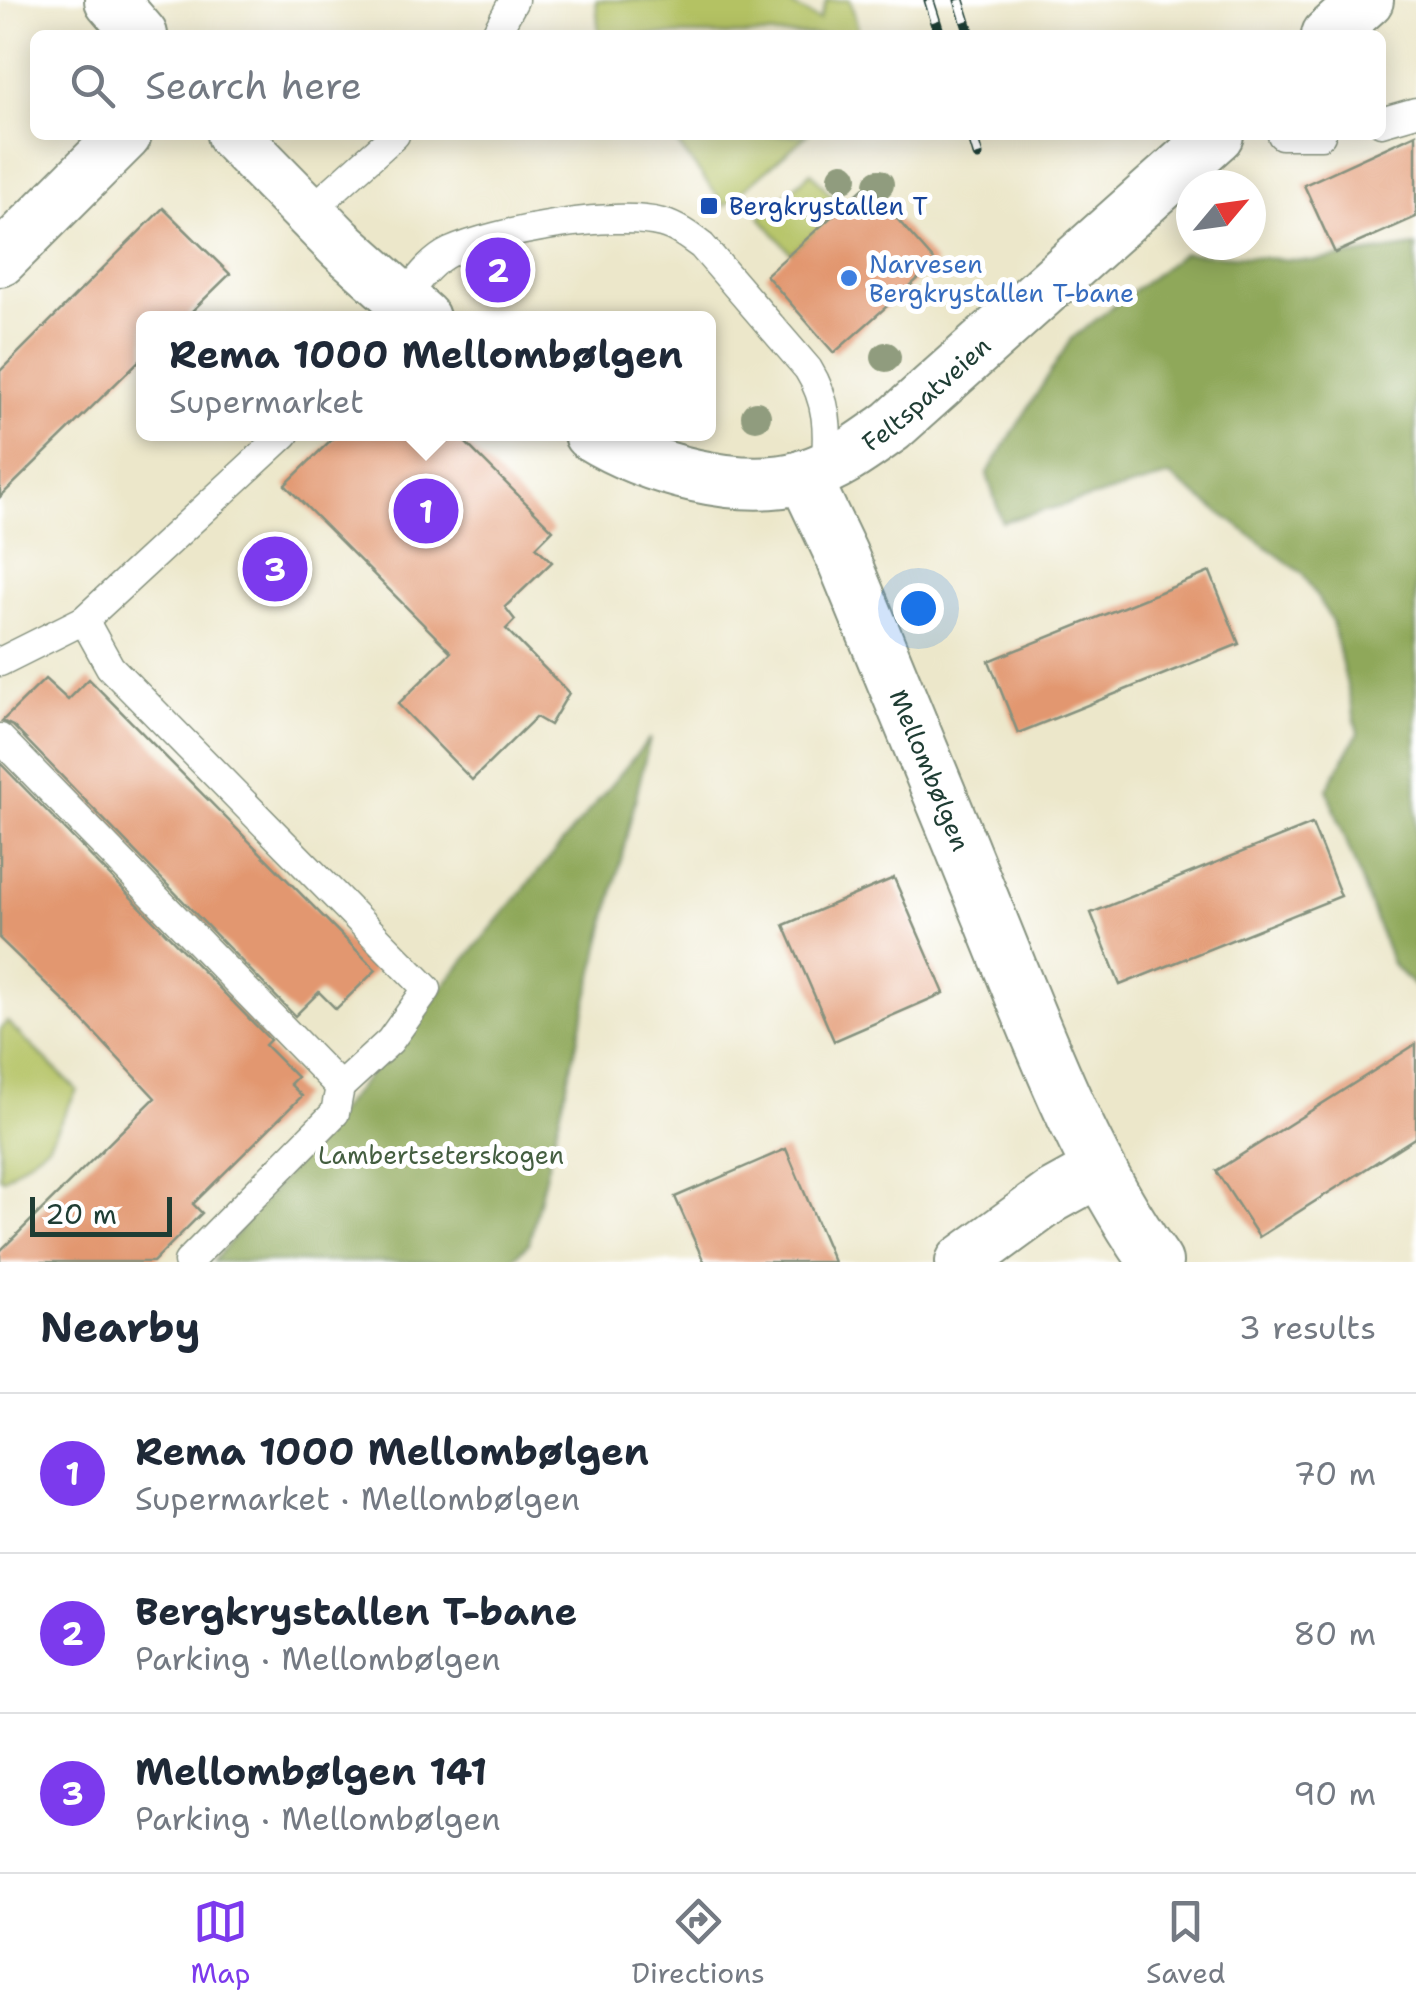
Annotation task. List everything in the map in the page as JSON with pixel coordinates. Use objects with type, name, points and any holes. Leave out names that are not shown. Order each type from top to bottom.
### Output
[{"type":"street","points":[[110,0],[137,30]]},
{"type":"street","points":[[1334,30],[1367,0]]},
{"type":"street","points":[[0,260],[120,140]]},
{"type":"street","points":[[238,140],[308,213],[416,302]]},
{"type":"street","name":"Feltspatveien","points":[[814,472],[844,459],[892,426],[1211,140]]},
{"type":"street","points":[[602,441],[696,476],[746,482],[814,472]]},
{"type":"street","name":"Mellombølgen","points":[[814,472],[841,554],[1041,1045],[1098,1171],[1123,1216],[1156,1262]]},
{"type":"street","points":[[962,1262],[1050,1197],[1098,1171]]},
{"type":"lane","points":[[498,30],[514,0]]},
{"type":"lane","points":[[1386,121],[1416,112]]},
{"type":"lane","points":[[308,213],[389,140]]},
{"type":"lane","points":[[416,302],[451,252],[594,218],[662,223],[702,246],[818,384],[828,425],[814,472]]},
{"type":"lane","points":[[416,302],[447,234]]},
{"type":"lane","points":[[0,662],[84,620],[277,441]]},
{"type":"lane","points":[[84,620],[110,667],[427,989],[390,1041],[340,1087],[335,1113],[188,1262]]},
{"type":"lane","points":[[0,738],[340,1087]]},
{"type":"green space","points":[[596,0],[782,0],[819,20],[827,0],[850,0],[859,30],[599,30]]},
{"type":"green space","points":[[675,140],[801,140],[725,206]]},
{"type":"green space","points":[[811,172],[842,208],[791,253],[760,217]]},
{"type":"green space","points":[[1416,246],[1416,988],[1392,964],[1327,789],[1358,733],[1332,621],[1302,573],[1170,476],[1002,522],[987,474],[1071,339],[1176,258],[1314,261]]},
{"type":"green space","name":"Lambertseterskogen","points":[[650,738],[529,1243],[510,1262],[213,1262]]},
{"type":"green space","points":[[7,1022],[77,1090],[48,1145],[3,1179],[0,1029]]},
{"type":"building","points":[[1416,134],[1416,217],[1335,253],[1304,185]]},
{"type":"building","points":[[867,185],[936,263],[834,353],[766,275]]},
{"type":"building","points":[[163,208],[230,274],[192,311],[136,311],[136,364],[0,497],[0,371]]},
{"type":"building","points":[[330,441],[464,441],[553,530],[536,547],[552,562],[505,607],[515,620],[506,629],[569,693],[550,725],[536,717],[472,780],[398,704],[451,652],[285,485]]},
{"type":"building","points":[[1210,572],[1239,644],[1018,733],[989,661]]},
{"type":"building","points":[[45,679],[68,700],[89,679],[376,970],[336,1009],[319,992],[295,1016],[13,726],[2,721]]},
{"type":"building","points":[[0,763],[270,1040],[265,1045],[297,1077],[290,1084],[302,1096],[193,1204],[202,1213],[153,1262],[0,1262],[0,1251],[155,1098],[0,939]]},
{"type":"building","points":[[1312,824],[1341,896],[1120,985],[1091,913]]},
{"type":"building","points":[[894,878],[944,993],[834,1041],[784,925]]},
{"type":"building","points":[[1416,1044],[1416,1137],[1259,1237],[1216,1171]]},
{"type":"building","points":[[786,1149],[834,1262],[704,1262],[675,1197]]},
{"type":"railway","points":[[929,0],[938,30]]},
{"type":"railway","points":[[959,0],[968,30]]},
{"type":"railway","points":[[974,140],[978,155]]},
{"type":"place","name":"Bergkrystallen T","points":[[709,206]]},
{"type":"place","name":"Bergkrystallen T-bane","points":[[498,270]]},
{"type":"place","name":"Narvesen Bergkrystallen T-bane","points":[[849,278]]},
{"type":"place","name":"Rema 1000 Mellombølgen","points":[[426,511]]},
{"type":"place","name":"Mellombølgen 141","points":[[275,569]]}]
